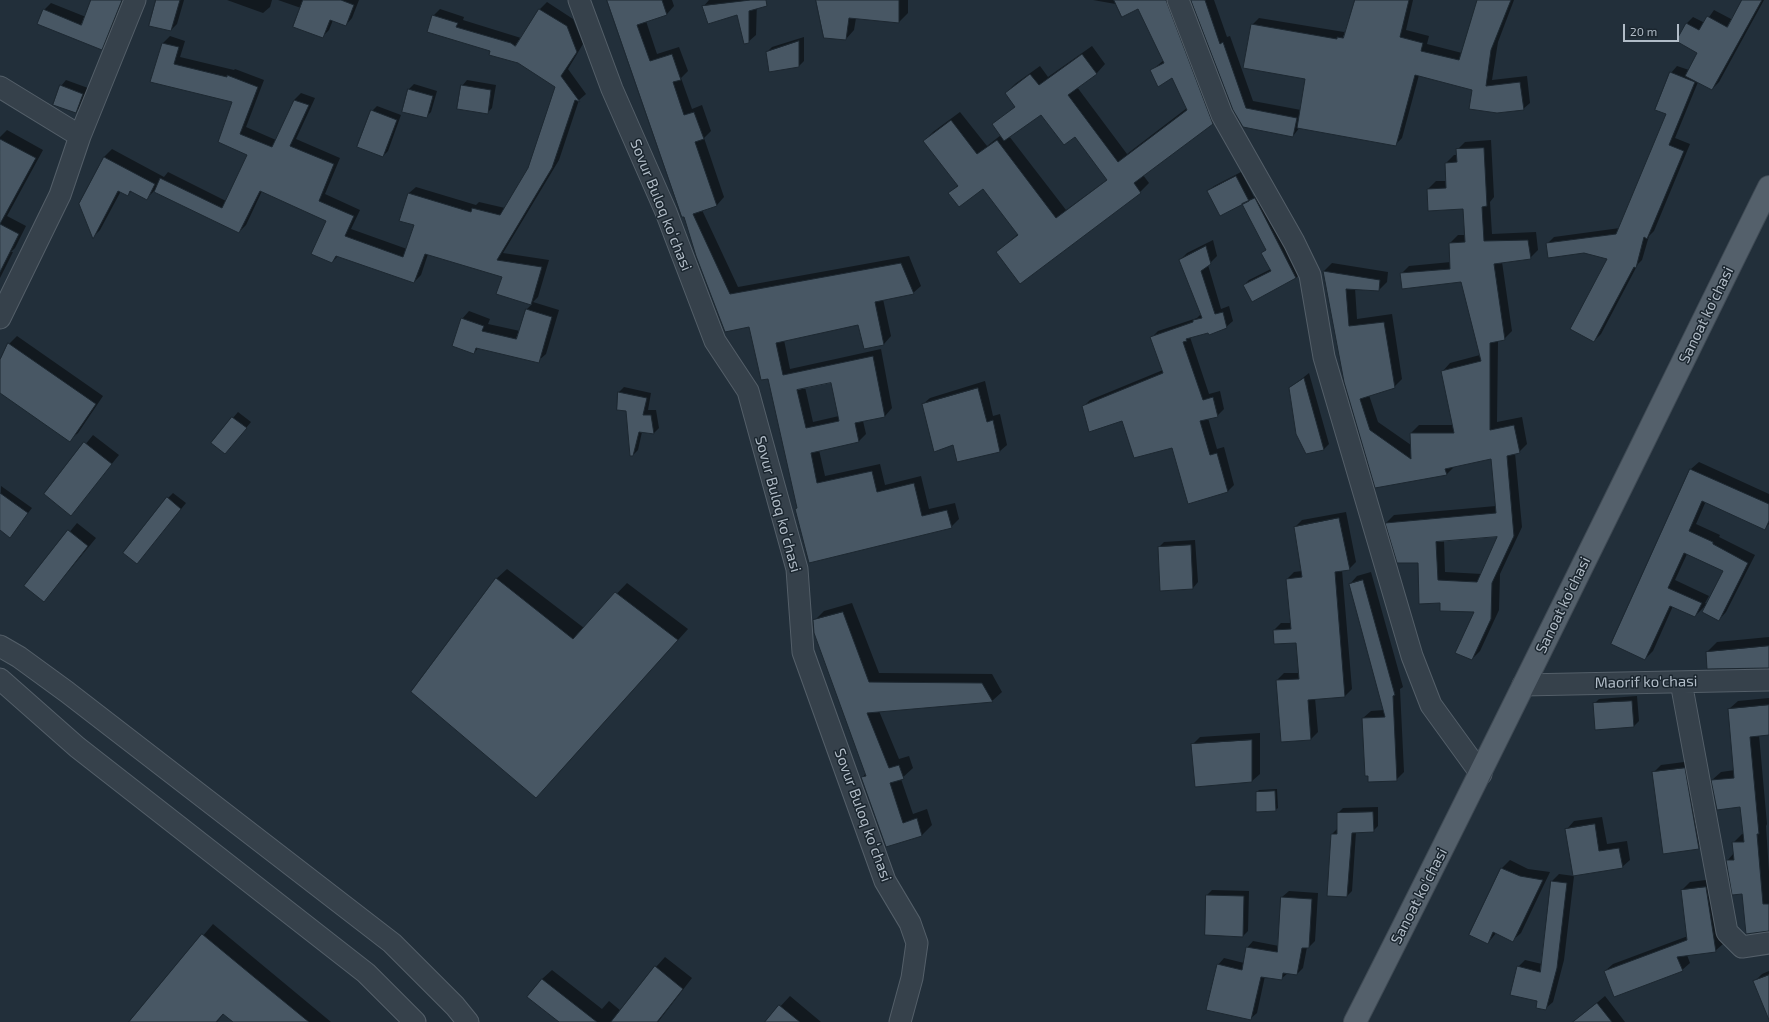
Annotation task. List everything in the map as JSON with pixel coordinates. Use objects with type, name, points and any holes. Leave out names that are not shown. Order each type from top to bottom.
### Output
[{"type":"main road","name":"Sanoat ko'chasi","points":[[1355,1022],[1481,774],[1523,685],[1769,188]]},
{"type":"street","points":[[0,318],[60,195],[80,136],[135,0]]},
{"type":"street","name":"Sovur Buloq koʻchasi","points":[[579,0],[612,89],[666,212],[715,341],[748,391],[797,569],[803,652],[885,881],[910,923],[917,944],[912,978],[900,1022]]},
{"type":"street","points":[[1178,0],[1222,115],[1294,242],[1310,275],[1324,357],[1412,656],[1431,705],[1481,774]]},
{"type":"street","points":[[0,87],[80,136]]},
{"type":"street","points":[[0,646],[19,657],[55,684],[392,943],[455,1006],[468,1022]]},
{"type":"street","points":[[0,679],[77,747],[366,973],[415,1022]]},
{"type":"street","name":"Maorif ko'chasi","points":[[1523,685],[1769,680]]},
{"type":"street","points":[[1681,682],[1727,932],[1742,947],[1769,943]]},
{"type":"street","points":[[36,710],[55,684]]},
{"type":"building","points":[[91,0],[122,0],[102,50],[37,24],[43,9],[81,25]]},
{"type":"building","points":[[156,0],[180,0],[171,31],[149,26]]},
{"type":"building","points":[[303,0],[341,0],[354,5],[346,26],[330,20],[323,38],[293,27]]},
{"type":"building","points":[[607,0],[662,0],[667,15],[637,25],[650,61],[672,54],[681,80],[673,82],[684,115],[694,112],[704,139],[695,142],[717,206],[693,214],[730,294],[901,263],[914,294],[875,302],[884,345],[864,349],[858,325],[776,343],[783,375],[873,356],[885,417],[855,423],[859,442],[811,453],[817,483],[872,471],[877,492],[914,483],[922,516],[947,510],[952,528],[809,563],[795,509],[797,508],[768,379],[761,380],[749,327],[725,332],[696,256],[684,217],[682,217]],"holes":[[[831,383],[839,421],[806,428],[797,390]]]},
{"type":"building","points":[[751,0],[766,0],[767,6],[749,11],[749,43],[744,44],[737,15],[708,24],[702,6]]},
{"type":"building","points":[[816,0],[899,0],[899,23],[849,18],[846,40],[824,38]]},
{"type":"building","points":[[1114,0],[1166,0],[1213,124],[1134,183],[1141,193],[1020,284],[996,252],[1018,235],[983,189],[959,207],[948,193],[958,186],[923,141],[951,120],[977,154],[997,140],[1056,218],[1107,180],[1075,137],[1064,145],[1041,115],[1004,141],[992,124],[1015,107],[1005,93],[1030,74],[1039,85],[1082,54],[1097,74],[1068,95],[1118,162],[1187,110],[1172,78],[1158,87],[1150,70],[1164,63],[1138,9],[1122,17]]},
{"type":"building","points":[[1191,0],[1205,0],[1220,44],[1223,42],[1246,108],[1297,118],[1293,137],[1243,127],[1233,110]]},
{"type":"building","points":[[1355,0],[1409,0],[1400,37],[1423,43],[1421,51],[1459,60],[1477,0],[1511,0],[1491,50],[1486,86],[1520,82],[1524,110],[1497,113],[1469,109],[1472,90],[1415,75],[1396,146],[1297,128],[1305,79],[1243,68],[1251,24],[1337,39],[1337,37],[1343,38]]},
{"type":"building","points":[[1742,0],[1762,0],[1712,90],[1685,76],[1697,53],[1676,41],[1686,23],[1699,30],[1707,16],[1727,27]]},
{"type":"building","points":[[539,9],[567,26],[577,52],[561,76],[580,102],[575,100],[552,168],[497,260],[542,267],[531,305],[496,294],[502,277],[425,254],[414,283],[336,256],[332,263],[311,254],[326,221],[260,191],[239,233],[154,192],[160,178],[222,208],[247,155],[218,142],[232,102],[150,82],[162,43],[179,47],[174,64],[227,77],[227,75],[258,87],[240,134],[272,147],[294,100],[309,105],[290,146],[334,164],[319,201],[354,216],[345,236],[403,257],[414,225],[399,221],[408,193],[471,212],[472,208],[500,215],[528,168],[555,87],[518,63],[489,55],[490,51],[427,32],[432,15],[458,23],[456,27],[511,43],[515,46]]},
{"type":"building","points":[[799,41],[799,67],[769,72],[766,52]]},
{"type":"building","points":[[1670,72],[1695,82],[1669,145],[1684,151],[1647,239],[1644,237],[1636,268],[1634,267],[1594,342],[1570,329],[1607,259],[1584,253],[1548,258],[1546,243],[1616,234],[1666,114],[1655,110]]},
{"type":"building","points":[[60,85],[83,94],[76,113],[53,105]]},
{"type":"building","points":[[461,85],[491,90],[488,114],[457,109]]},
{"type":"building","points":[[408,89],[433,96],[427,118],[402,112]]},
{"type":"building","points":[[371,110],[397,120],[383,157],[357,147]]},
{"type":"building","points":[[0,139],[36,158],[0,224]]},
{"type":"building","points":[[1484,148],[1487,206],[1482,207],[1484,241],[1528,240],[1531,259],[1494,264],[1505,340],[1490,343],[1490,430],[1514,425],[1520,453],[1507,456],[1514,536],[1492,583],[1491,619],[1472,660],[1455,653],[1474,612],[1440,611],[1440,603],[1419,604],[1418,563],[1397,563],[1385,523],[1496,513],[1491,459],[1445,469],[1447,475],[1375,488],[1344,382],[1323,271],[1380,280],[1379,291],[1346,289],[1349,326],[1384,322],[1395,388],[1360,399],[1370,430],[1411,459],[1410,433],[1454,433],[1441,371],[1481,361],[1461,282],[1402,289],[1400,273],[1450,269],[1449,243],[1465,242],[1463,209],[1428,211],[1427,189],[1446,188],[1445,163],[1457,162],[1456,149]],"holes":[[[1497,537],[1477,582],[1438,580],[1436,542]]]},
{"type":"building","points":[[104,157],[155,184],[147,200],[130,191],[128,196],[118,191],[93,239],[79,204]]},
{"type":"building","points":[[1236,176],[1249,201],[1220,216],[1207,191]]},
{"type":"building","points":[[1255,198],[1296,278],[1252,302],[1243,285],[1271,271],[1261,253],[1266,250],[1242,204]]},
{"type":"building","points":[[0,224],[19,234],[0,272]]},
{"type":"building","points":[[1206,246],[1211,264],[1201,271],[1215,314],[1223,312],[1227,328],[1209,335],[1208,333],[1186,339],[1187,341],[1183,342],[1203,400],[1213,397],[1218,417],[1200,421],[1210,455],[1217,453],[1228,492],[1188,504],[1172,448],[1134,458],[1122,421],[1089,432],[1082,406],[1163,373],[1150,337],[1193,322],[1193,320],[1202,318],[1179,260]]},
{"type":"building","points":[[526,309],[552,317],[539,363],[476,348],[474,354],[452,346],[461,318],[484,326],[482,331],[516,339]]},
{"type":"building","points":[[8,343],[96,404],[70,442],[0,393],[0,360]]},
{"type":"building","points":[[1304,378],[1324,450],[1306,454],[1296,434],[1289,388]]},
{"type":"building","points":[[978,388],[987,422],[993,420],[1000,452],[957,462],[953,445],[934,452],[922,404]]},
{"type":"building","points":[[618,392],[647,398],[643,415],[651,415],[654,434],[639,432],[633,456],[630,456],[626,411],[617,410]]},
{"type":"building","points":[[232,417],[247,428],[225,454],[211,443]]},
{"type":"building","points":[[84,442],[112,464],[71,516],[44,494]]},
{"type":"building","points":[[1690,469],[1769,504],[1769,521],[1765,530],[1702,501],[1689,531],[1713,542],[1713,544],[1748,563],[1719,621],[1702,612],[1723,571],[1684,553],[1668,588],[1702,603],[1695,617],[1670,606],[1645,660],[1611,644]]},
{"type":"building","points":[[0,493],[28,513],[10,538],[0,530]]},
{"type":"building","points":[[167,497],[181,509],[137,564],[123,553]]},
{"type":"building","points":[[1339,518],[1350,570],[1335,572],[1345,697],[1308,700],[1311,740],[1281,742],[1276,680],[1299,679],[1296,643],[1274,644],[1273,630],[1291,629],[1286,579],[1302,577],[1294,527]]},
{"type":"building","points":[[68,530],[88,546],[44,602],[24,586]]},
{"type":"building","points":[[1191,545],[1193,589],[1160,591],[1158,547]]},
{"type":"building","points":[[496,578],[573,639],[615,592],[678,640],[536,798],[411,692]]},
{"type":"building","points":[[1363,580],[1395,695],[1393,696],[1397,781],[1368,782],[1368,776],[1365,776],[1362,718],[1385,717],[1349,584]]},
{"type":"building","points":[[843,612],[869,682],[982,683],[993,702],[867,713],[889,768],[899,765],[904,779],[890,783],[903,823],[917,818],[922,836],[886,847],[861,777],[866,776],[814,633],[813,620]]},
{"type":"building","points":[[1769,646],[1769,668],[1707,669],[1706,652]]},
{"type":"building","points":[[1632,701],[1634,727],[1595,730],[1593,703]]},
{"type":"building","points":[[1769,705],[1769,735],[1750,737],[1759,834],[1757,834],[1763,904],[1769,904],[1769,931],[1746,934],[1742,894],[1732,895],[1726,860],[1734,860],[1732,842],[1744,842],[1740,807],[1717,810],[1711,780],[1734,778],[1728,709]]},
{"type":"building","points":[[1252,740],[1252,782],[1195,787],[1191,744]]},
{"type":"building","points":[[1685,768],[1699,849],[1663,854],[1652,772]]},
{"type":"building","points":[[1275,791],[1276,811],[1256,812],[1256,792]]},
{"type":"building","points":[[1373,812],[1374,832],[1352,833],[1347,897],[1327,896],[1331,834],[1337,834],[1337,813]]},
{"type":"building","points":[[1595,824],[1599,851],[1619,848],[1623,868],[1573,876],[1565,829]]},
{"type":"building","points":[[1501,868],[1520,876],[1543,880],[1513,942],[1493,932],[1488,944],[1469,935]]},
{"type":"building","points":[[1551,881],[1567,883],[1557,968],[1546,1010],[1536,1008],[1537,1001],[1510,995],[1517,966],[1540,972]]},
{"type":"building","points":[[1706,887],[1716,952],[1677,957],[1683,971],[1614,997],[1604,971],[1687,940],[1681,890]]},
{"type":"building","points":[[1206,895],[1244,896],[1243,937],[1205,935]]},
{"type":"building","points":[[1281,897],[1312,899],[1309,948],[1302,948],[1297,975],[1283,973],[1282,980],[1261,977],[1251,1020],[1206,1010],[1217,964],[1242,970],[1246,947],[1277,952]]},
{"type":"building","points":[[202,934],[309,1022],[233,1022],[223,1014],[216,1022],[129,1022]]},
{"type":"building","points":[[655,966],[683,989],[657,1022],[611,1022]]},
{"type":"building","points":[[1769,975],[1769,1020],[1753,981]]},
{"type":"building","points":[[542,979],[597,1022],[559,1022],[527,997]]},
{"type":"building","points":[[1597,1003],[1612,1022],[1573,1022]]},
{"type":"building","points":[[779,1005],[800,1022],[765,1022]]}]
